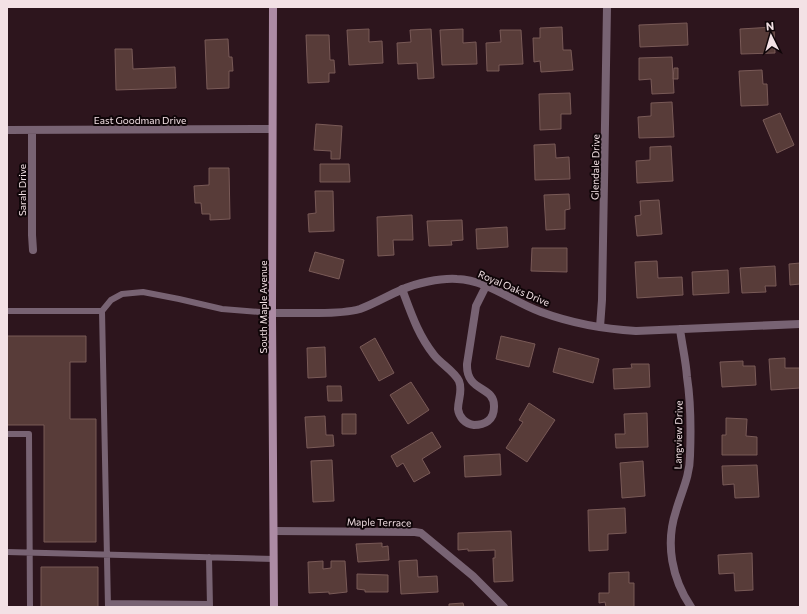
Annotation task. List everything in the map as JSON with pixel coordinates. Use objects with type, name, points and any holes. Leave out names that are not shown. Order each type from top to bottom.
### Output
[{"type":"main road","name":"South Maple Avenue","points":[[273,7],[272,314],[274,607]]},
{"type":"street","name":"Glendale Drive","points":[[600,327],[602,300],[607,7]]},
{"type":"street","name":"East Goodman Drive","points":[[7,130],[272,129]]},
{"type":"street","name":"Sarah Drive","points":[[32,130],[33,250]]},
{"type":"street","name":"Royal Oaks Drive","points":[[272,314],[349,312],[368,306],[402,289],[442,279],[458,278],[486,286],[541,312],[578,323],[600,327],[636,331],[800,324]]},
{"type":"street","points":[[402,289],[423,341],[459,381],[461,392],[458,408],[460,416],[472,425],[480,425],[489,420],[493,415],[494,401],[486,391],[472,383],[466,370],[476,306],[486,286]]},
{"type":"street","name":"Langview Drive","points":[[680,329],[688,377],[690,457],[687,480],[675,512],[672,525],[671,542],[672,561],[678,585],[691,607]]},
{"type":"street","name":"Maple Terrace","points":[[274,531],[421,533],[473,576],[504,607]]},
{"type":"lane","points":[[209,557],[210,606],[108,605],[102,311],[111,300],[122,294],[143,292],[222,309],[272,314]]},
{"type":"lane","points":[[7,310],[102,311]]},
{"type":"lane","points":[[459,381],[468,377]]},
{"type":"lane","points":[[7,434],[29,434],[30,607]]},
{"type":"lane","points":[[7,552],[274,559]]},
{"type":"building","points":[[687,23],[688,45],[640,47],[639,25]]},
{"type":"building","points":[[562,27],[563,50],[571,50],[573,70],[541,72],[540,61],[534,62],[533,38],[540,38],[540,28]]},
{"type":"building","points":[[774,27],[775,53],[741,54],[740,29]]},
{"type":"building","points":[[369,29],[369,42],[382,41],[383,63],[349,65],[347,30]]},
{"type":"building","points":[[431,29],[434,78],[418,79],[417,63],[398,64],[397,43],[411,42],[410,30]]},
{"type":"building","points":[[463,29],[463,43],[476,42],[477,64],[442,65],[440,30]]},
{"type":"building","points":[[500,30],[521,30],[523,64],[499,65],[499,71],[487,71],[486,43],[501,42]]},
{"type":"building","points":[[306,35],[329,35],[330,60],[334,60],[335,73],[329,73],[329,82],[308,83]]},
{"type":"building","points":[[228,39],[229,57],[232,57],[233,71],[229,71],[229,88],[207,89],[205,40]]},
{"type":"building","points":[[115,49],[132,49],[133,69],[175,67],[176,88],[116,90]]},
{"type":"building","points":[[672,57],[674,93],[652,94],[651,79],[639,80],[639,58]]},
{"type":"building","points":[[674,68],[678,68],[678,79],[673,79]]},
{"type":"building","points":[[762,70],[763,84],[767,84],[768,105],[741,106],[739,71]]},
{"type":"building","points":[[570,93],[571,114],[561,114],[561,129],[540,130],[539,94]]},
{"type":"building","points":[[672,102],[674,137],[639,138],[638,117],[651,116],[651,103]]},
{"type":"building","points":[[780,113],[794,145],[777,153],[763,120]]},
{"type":"building","points":[[316,124],[342,126],[340,159],[331,159],[331,151],[314,150]]},
{"type":"building","points":[[555,144],[556,158],[569,157],[570,179],[535,180],[534,145]]},
{"type":"building","points":[[671,146],[673,181],[637,183],[636,161],[650,160],[650,147]]},
{"type":"building","points":[[320,164],[349,164],[350,182],[320,182]]},
{"type":"building","points":[[209,168],[229,168],[230,219],[210,220],[210,214],[202,214],[201,203],[195,203],[194,186],[209,185]]},
{"type":"building","points":[[315,191],[333,191],[334,231],[309,232],[308,214],[316,213]]},
{"type":"building","points":[[569,194],[570,209],[565,210],[565,229],[546,230],[544,195]]},
{"type":"building","points":[[659,200],[662,234],[637,236],[635,216],[641,215],[640,201]]},
{"type":"building","points":[[412,215],[413,240],[393,240],[394,255],[378,256],[377,217]]},
{"type":"building","points":[[462,220],[463,240],[451,241],[452,245],[429,246],[427,221]]},
{"type":"building","points":[[507,227],[508,247],[477,249],[476,229]]},
{"type":"building","points":[[532,248],[567,248],[567,272],[531,271]]},
{"type":"building","points":[[315,252],[344,260],[339,279],[309,271]]},
{"type":"building","points":[[657,261],[658,278],[682,277],[683,295],[637,298],[635,262]]},
{"type":"building","points":[[800,263],[800,284],[790,285],[789,264]]},
{"type":"building","points":[[775,266],[776,286],[765,286],[766,292],[742,293],[740,268]]},
{"type":"building","points":[[728,270],[729,293],[693,295],[692,272]]},
{"type":"building","points":[[7,336],[86,336],[86,362],[70,362],[70,419],[96,419],[96,542],[44,542],[44,425],[7,425]]},
{"type":"building","points":[[501,336],[535,344],[529,367],[496,359]]},
{"type":"building","points":[[375,338],[394,373],[379,381],[360,347]]},
{"type":"building","points":[[325,347],[326,377],[308,378],[307,348]]},
{"type":"building","points":[[559,348],[599,359],[593,383],[553,372]]},
{"type":"building","points":[[785,358],[785,368],[800,368],[800,388],[771,390],[769,359]]},
{"type":"building","points":[[743,361],[743,366],[755,366],[756,385],[722,387],[720,362]]},
{"type":"building","points":[[631,364],[649,364],[650,387],[614,389],[613,369],[632,368]]},
{"type":"building","points":[[411,382],[429,410],[408,424],[390,395]]},
{"type":"building","points":[[327,386],[341,386],[342,401],[328,401]]},
{"type":"building","points":[[529,403],[555,420],[527,462],[506,448],[523,422],[519,420]]},
{"type":"building","points":[[647,413],[648,447],[616,448],[615,434],[625,434],[624,414]]},
{"type":"building","points":[[342,414],[356,414],[356,434],[342,434]]},
{"type":"building","points":[[325,416],[326,435],[333,435],[334,446],[307,448],[305,417]]},
{"type":"building","points":[[726,418],[747,419],[746,436],[757,437],[757,455],[722,455],[722,435],[726,435]]},
{"type":"building","points":[[432,432],[441,447],[422,459],[430,473],[414,482],[403,463],[397,467],[391,456]]},
{"type":"building","points":[[500,454],[501,475],[465,477],[464,456]]},
{"type":"building","points":[[332,460],[334,501],[313,502],[311,461]]},
{"type":"building","points":[[643,461],[645,496],[622,498],[620,463]]},
{"type":"building","points":[[757,465],[759,497],[735,498],[734,484],[723,485],[722,466]]},
{"type":"building","points":[[625,508],[626,533],[608,534],[608,550],[589,551],[588,510]]},
{"type":"building","points":[[511,531],[513,581],[494,582],[493,558],[495,558],[495,550],[458,550],[458,533]]},
{"type":"building","points":[[382,543],[382,547],[388,546],[389,560],[358,562],[356,544]]},
{"type":"building","points":[[752,553],[753,590],[735,591],[734,573],[719,574],[718,555]]},
{"type":"building","points":[[417,560],[418,577],[437,576],[438,592],[401,594],[399,561]]},
{"type":"building","points":[[323,561],[323,569],[331,568],[331,561],[345,561],[347,592],[329,594],[329,592],[309,593],[308,562]]},
{"type":"building","points":[[41,567],[98,567],[98,607],[41,607]]},
{"type":"building","points":[[629,572],[629,583],[634,583],[634,607],[606,607],[605,602],[599,603],[599,593],[609,593],[609,573]]},
{"type":"building","points":[[357,574],[388,575],[388,592],[365,592],[365,590],[357,589]]},
{"type":"building","points":[[463,603],[464,607],[449,607],[449,604]]}]
